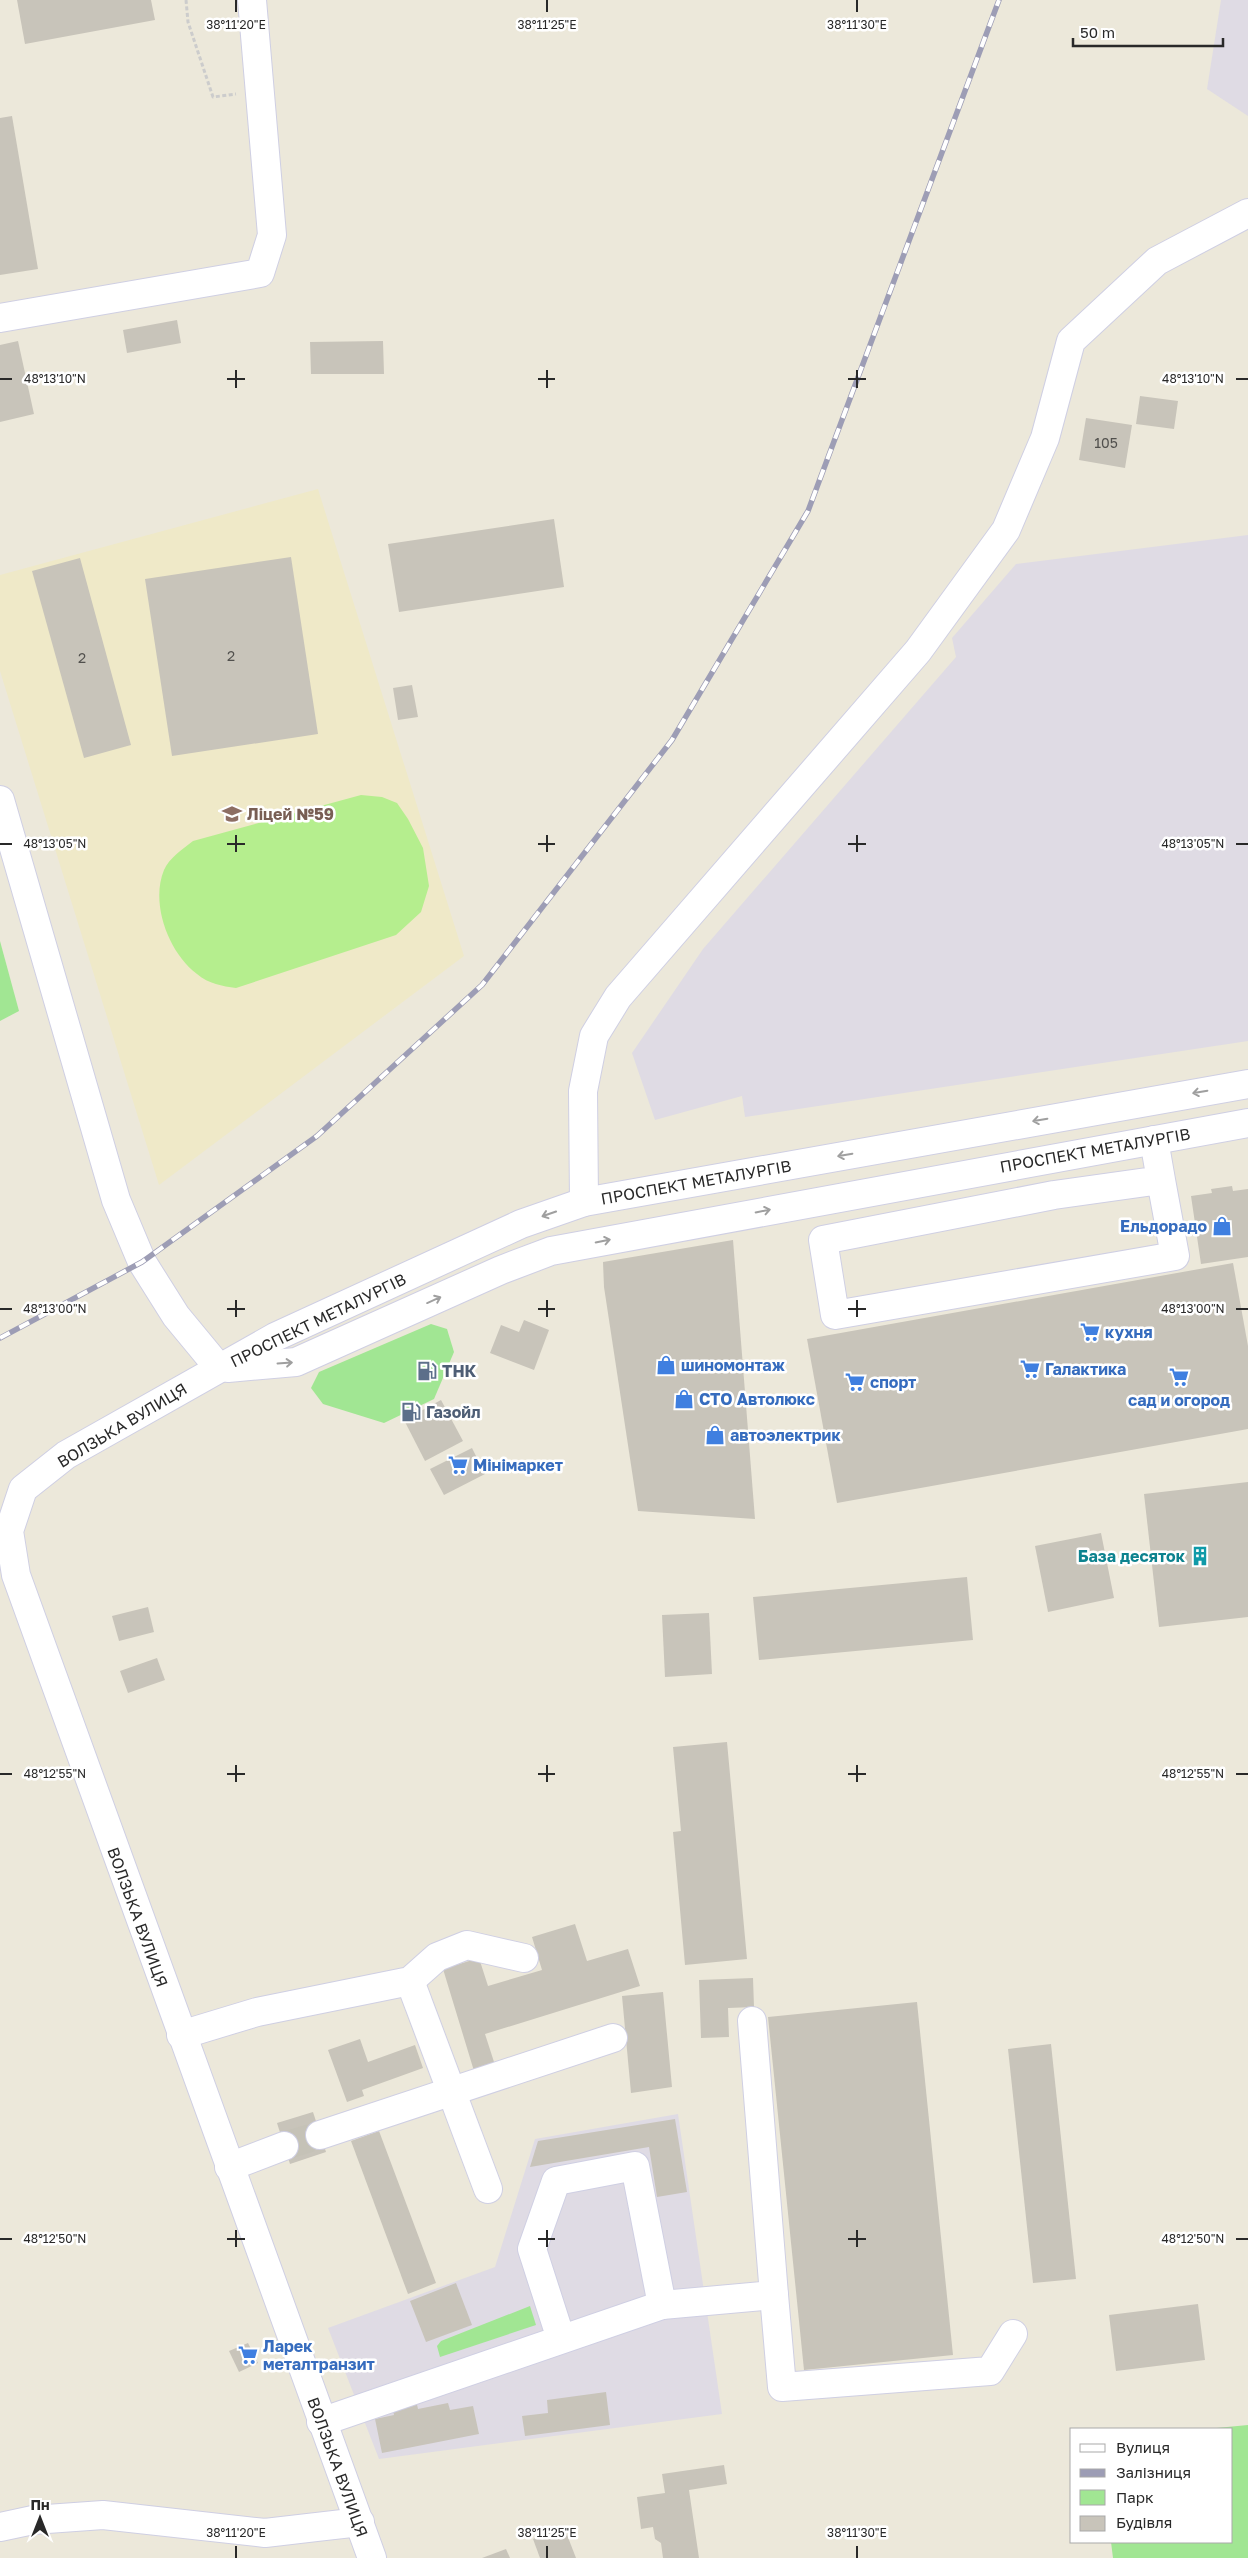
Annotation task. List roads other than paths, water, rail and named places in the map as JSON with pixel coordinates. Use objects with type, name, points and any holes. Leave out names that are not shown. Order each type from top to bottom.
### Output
[{"type":"street","points":[[0,318],[260,273],[272,235],[262,91],[252,0]]},
{"type":"street","points":[[584,1202],[583,1091],[594,1036],[618,997],[918,651],[1006,530],[1045,438],[1070,342],[1157,261],[1248,213]]},
{"type":"street","points":[[0,800],[116,1200],[142,1262],[176,1316],[219,1368]]},
{"type":"street","name":"ПРОСПЕКТ МЕТАЛУРГІВ","points":[[219,1368],[275,1337],[521,1224],[584,1202],[1248,1084]]},
{"type":"street","name":"ПРОСПЕКТ МЕТАЛУРГІВ","points":[[219,1368],[296,1362],[501,1270],[551,1251],[901,1185],[1248,1123]]},
{"type":"street","points":[[1154,1140],[1175,1256],[835,1315],[823,1240],[1054,1195],[1161,1180]]},
{"type":"street","points":[[892,1146],[888,1156],[888,1167],[892,1177],[901,1185]]},
{"type":"street","name":"ВОЛЗЬКА ВУЛИЦЯ","points":[[219,1368],[66,1454],[12,1494],[9,1531],[16,1575],[372,2558]]},
{"type":"street","points":[[181,2035],[257,2012],[410,1981],[437,1957],[467,1945],[524,1958]]},
{"type":"street","points":[[410,1981],[453,2091],[488,2189]]},
{"type":"street","points":[[752,2021],[782,2387],[990,2371],[1013,2334]]},
{"type":"street","points":[[320,2135],[613,2038]]},
{"type":"street","points":[[229,2167],[284,2146]]},
{"type":"street","points":[[561,2339],[532,2249],[556,2181],[635,2166],[662,2304]]},
{"type":"street","points":[[322,2422],[662,2304],[774,2295]]},
{"type":"street","points":[[0,2527],[33,2520],[103,2515],[265,2533],[360,2522]]},
{"type":"tunnel","points":[[284,2146],[320,2135]]},
{"type":"railway","points":[[0,1338],[142,1262],[317,1136],[482,985],[672,740],[808,511],[999,0]]},
{"type":"place","name":"Ліцей №59","points":[[232,814]]},
{"type":"place","name":"Ельдорадо","points":[[1222,1226]]},
{"type":"place","name":"кухня","points":[[1090,1332]]},
{"type":"place","name":"шиномонтаж","points":[[666,1365]]},
{"type":"place","name":"Галактика","points":[[1030,1369]]},
{"type":"place","name":"ТНК","points":[[427,1371]]},
{"type":"place","name":"сад и огород","points":[[1179,1377]]},
{"type":"place","name":"спорт","points":[[855,1382]]},
{"type":"place","name":"СТО Автолюкс","points":[[684,1399]]},
{"type":"place","name":"Газойл","points":[[411,1412]]},
{"type":"place","name":"автоэлектрик","points":[[715,1435]]},
{"type":"place","name":"Мінімаркет","points":[[458,1465]]},
{"type":"place","name":"База десяток","points":[[1200,1556]]},
{"type":"place","name":"Ларек металтранзит","points":[[248,2355]]}]
